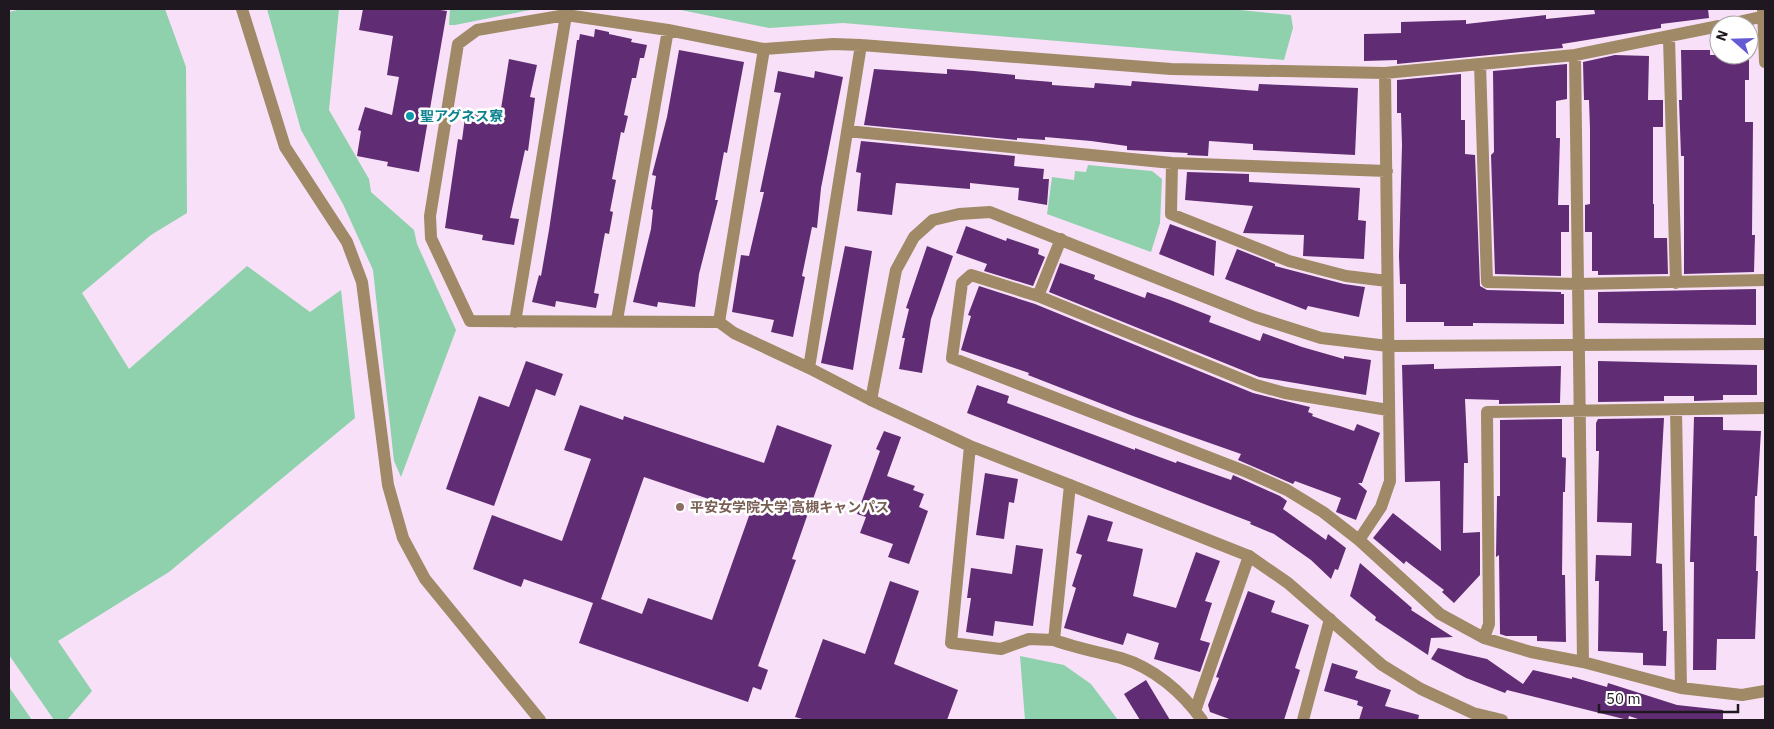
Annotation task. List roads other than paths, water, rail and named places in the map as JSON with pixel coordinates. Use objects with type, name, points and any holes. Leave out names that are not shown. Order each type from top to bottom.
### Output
[{"type":"street","points":[[242,9],[285,147],[347,242],[362,282],[388,485],[403,538],[424,579],[540,720]]},
{"type":"street","points":[[1764,14],[1765,62]]},
{"type":"street","points":[[515,322],[566,15]]},
{"type":"street","points":[[1502,720],[1473,713],[1421,689],[1382,665],[1288,582],[1249,556],[970,446],[734,333],[719,322],[617,320],[470,321],[431,238],[430,216],[458,44],[477,30],[566,15],[668,30],[764,49],[833,44],[861,45],[1171,69],[1385,73],[1575,54],[1669,38],[1709,28]]},
{"type":"street","points":[[617,320],[668,30]]},
{"type":"street","points":[[1669,38],[1676,283]]},
{"type":"street","points":[[809,368],[861,45]]},
{"type":"street","points":[[719,322],[764,49]]},
{"type":"street","points":[[1575,54],[1578,284],[1582,410],[1584,662]]},
{"type":"street","points":[[1480,64],[1487,282],[1578,284],[1765,280]]},
{"type":"street","points":[[1359,540],[1381,507],[1390,481],[1385,73]]},
{"type":"street","points":[[847,130],[1172,163],[1386,171]]},
{"type":"street","points":[[1172,163],[1171,214],[1289,261],[1346,276],[1387,281]]},
{"type":"street","points":[[871,400],[896,270],[914,237],[933,220],[959,214],[990,212],[1255,317],[1320,338],[1388,346],[1580,347],[1765,344]]},
{"type":"street","points":[[1038,296],[1060,239]]},
{"type":"street","points":[[1388,410],[1285,393],[1256,385],[1038,296],[972,275],[962,283],[952,358],[1247,472],[1287,490],[1323,512],[1359,540],[1440,614],[1484,638],[1530,652],[1584,662],[1681,688],[1742,695],[1765,691]]},
{"type":"street","points":[[1484,638],[1489,624],[1487,412],[1765,408]]},
{"type":"street","points":[[1676,410],[1681,688]]},
{"type":"street","points":[[970,446],[951,643],[1001,649],[1029,639],[1054,640],[1078,649],[1122,659],[1163,678],[1199,715],[1249,556]]},
{"type":"street","points":[[1054,640],[1070,484]]},
{"type":"street","points":[[1303,720],[1330,619]]},
{"type":"place","name":"聖アグネス寮","points":[[410,116]]},
{"type":"place","name":"平安女学院大学 高槻キャンパス","points":[[680,507]]}]
